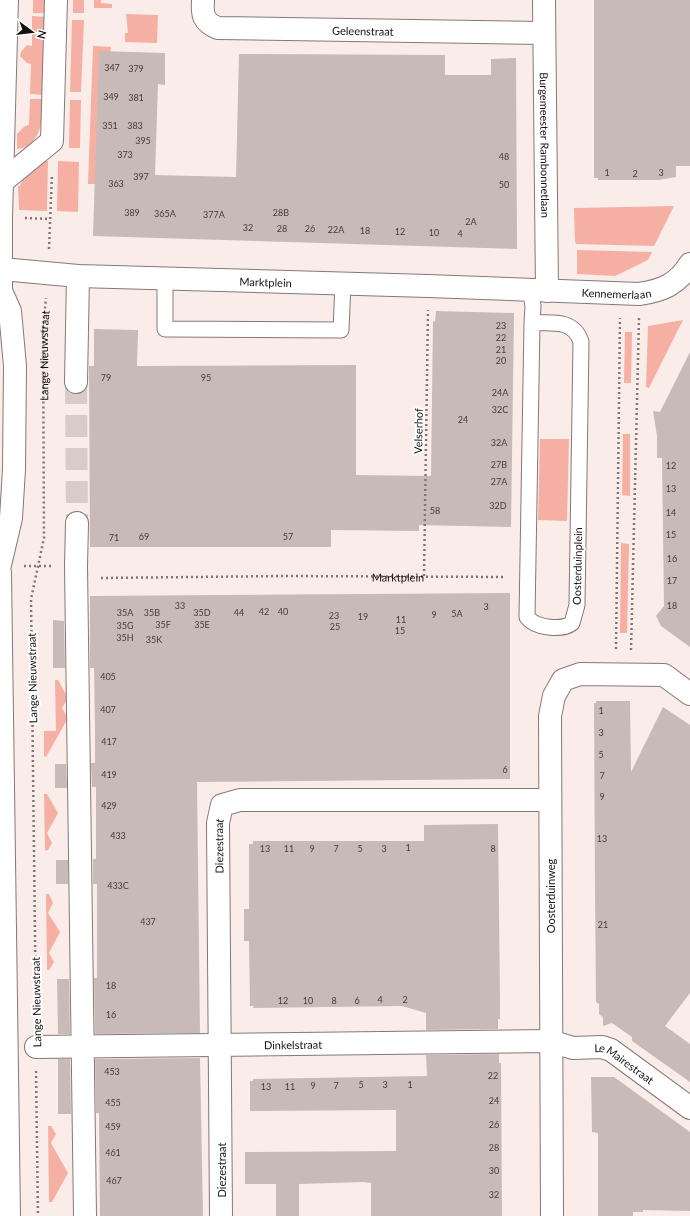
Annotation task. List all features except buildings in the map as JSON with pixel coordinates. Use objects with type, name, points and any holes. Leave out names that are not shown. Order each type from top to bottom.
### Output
[{"type":"street","points":[[0,566],[10,518],[14,453],[15,366],[10,311],[1,292],[2,182],[8,0]]},
{"type":"street","points":[[2,182],[52,141],[56,0]]},
{"type":"street","name":"Geleenstraat","points":[[203,0],[204,17],[209,25],[218,28],[544,33]]},
{"type":"street","name":"Burgemeester Rambonnetlaan","points":[[539,290],[544,0]]},
{"type":"street","name":"Kennemerlaan","points":[[539,290],[630,294],[661,290],[671,286],[684,274],[690,264]]},
{"type":"street","name":"Marktplein","points":[[1,269],[78,276],[539,290]]},
{"type":"street","points":[[76,382],[78,276]]},
{"type":"street","points":[[77,523],[76,578],[85,1216]]},
{"type":"street","points":[[0,573],[9,1216]]},
{"type":"street","name":"Oosterduinweg","points":[[552,1216],[550,1041],[550,716],[554,696],[563,680],[580,674],[664,676],[690,694]]},
{"type":"street","name":"Diezestraat","points":[[221,1216],[218,823],[222,805],[240,800],[550,800]]},
{"type":"street","name":"Dinkelstraat","points":[[36,1047],[550,1041]]},
{"type":"street","name":"Le Mairestraat","points":[[550,1041],[572,1048],[602,1047],[611,1050],[690,1108]]},
{"type":"lane","points":[[165,278],[165,328],[341,330],[343,283]]},
{"type":"lane","name":"Oosterduinplein","points":[[532,323],[568,325],[575,328],[581,342],[577,605],[572,623],[562,627],[539,626],[530,621],[527,617],[532,323],[533,306],[539,290]]},
{"type":"path","name":"Lange Nieuwstraat","points":[[38,1216],[31,599],[44,538],[43,328],[48,273],[52,141]]},
{"type":"path","name":"Velserhof","points":[[424,576],[428,286]]},
{"type":"path","points":[[623,675],[630,294]]},
{"type":"path","points":[[623,675],[630,294]]},
{"type":"path","name":"Marktplein","points":[[76,578],[424,576],[527,577]]},
{"type":"shaded area","points":[[33,0],[48,0],[47,13],[33,13]]},
{"type":"shaded area","points":[[73,0],[84,0],[84,13],[73,13]]},
{"type":"shaded area","points":[[94,0],[101,0],[101,3],[112,4],[112,8],[94,8]]},
{"type":"shaded area","points":[[126,14],[158,15],[157,43],[125,42],[125,33],[128,33]]},
{"type":"shaded area","points":[[32,16],[47,17],[45,95],[30,94],[31,64],[27,63],[20,56],[21,52],[27,45],[32,46]]},
{"type":"shaded area","points":[[72,20],[84,20],[81,92],[70,92]]},
{"type":"shaded area","points":[[93,46],[111,47],[95,184],[88,184]]},
{"type":"shaded area","points":[[30,99],[45,99],[42,123],[36,137],[31,143],[25,147],[17,149],[17,134],[25,126],[29,125]]},
{"type":"shaded area","points":[[70,100],[81,100],[80,148],[69,148]]},
{"type":"shaded area","points":[[41,161],[48,161],[47,211],[19,210],[18,186],[20,186],[23,179]]},
{"type":"shaded area","points":[[58,161],[79,162],[78,212],[57,211]]},
{"type":"shaded area","points":[[674,206],[654,246],[576,244],[575,242],[574,208]]},
{"type":"shaded area","points":[[577,250],[652,252],[648,260],[615,276],[577,274]]},
{"type":"shaded area","points":[[683,320],[649,388],[646,387],[648,326]]},
{"type":"shaded area","points":[[625,332],[632,332],[631,383],[624,383]]},
{"type":"shaded area","points":[[623,434],[630,434],[630,496],[622,495]]},
{"type":"shaded area","points":[[540,439],[569,439],[567,521],[538,520]]},
{"type":"shaded area","points":[[621,543],[629,544],[627,633],[620,633]]},
{"type":"shaded area","points":[[55,680],[58,680],[68,698],[62,708],[68,718],[46,757],[44,756],[44,731],[56,731]]},
{"type":"shaded area","points":[[44,794],[47,794],[58,813],[47,833],[52,843],[48,850],[45,851]]},
{"type":"shaded area","points":[[46,894],[49,894],[53,903],[48,913],[60,932],[49,953],[54,962],[49,970],[47,970]]},
{"type":"shaded area","points":[[48,1126],[51,1126],[56,1134],[51,1143],[68,1173],[52,1202],[49,1202]]},
{"type":"tunnel","points":[[76,382],[77,523]]}]
